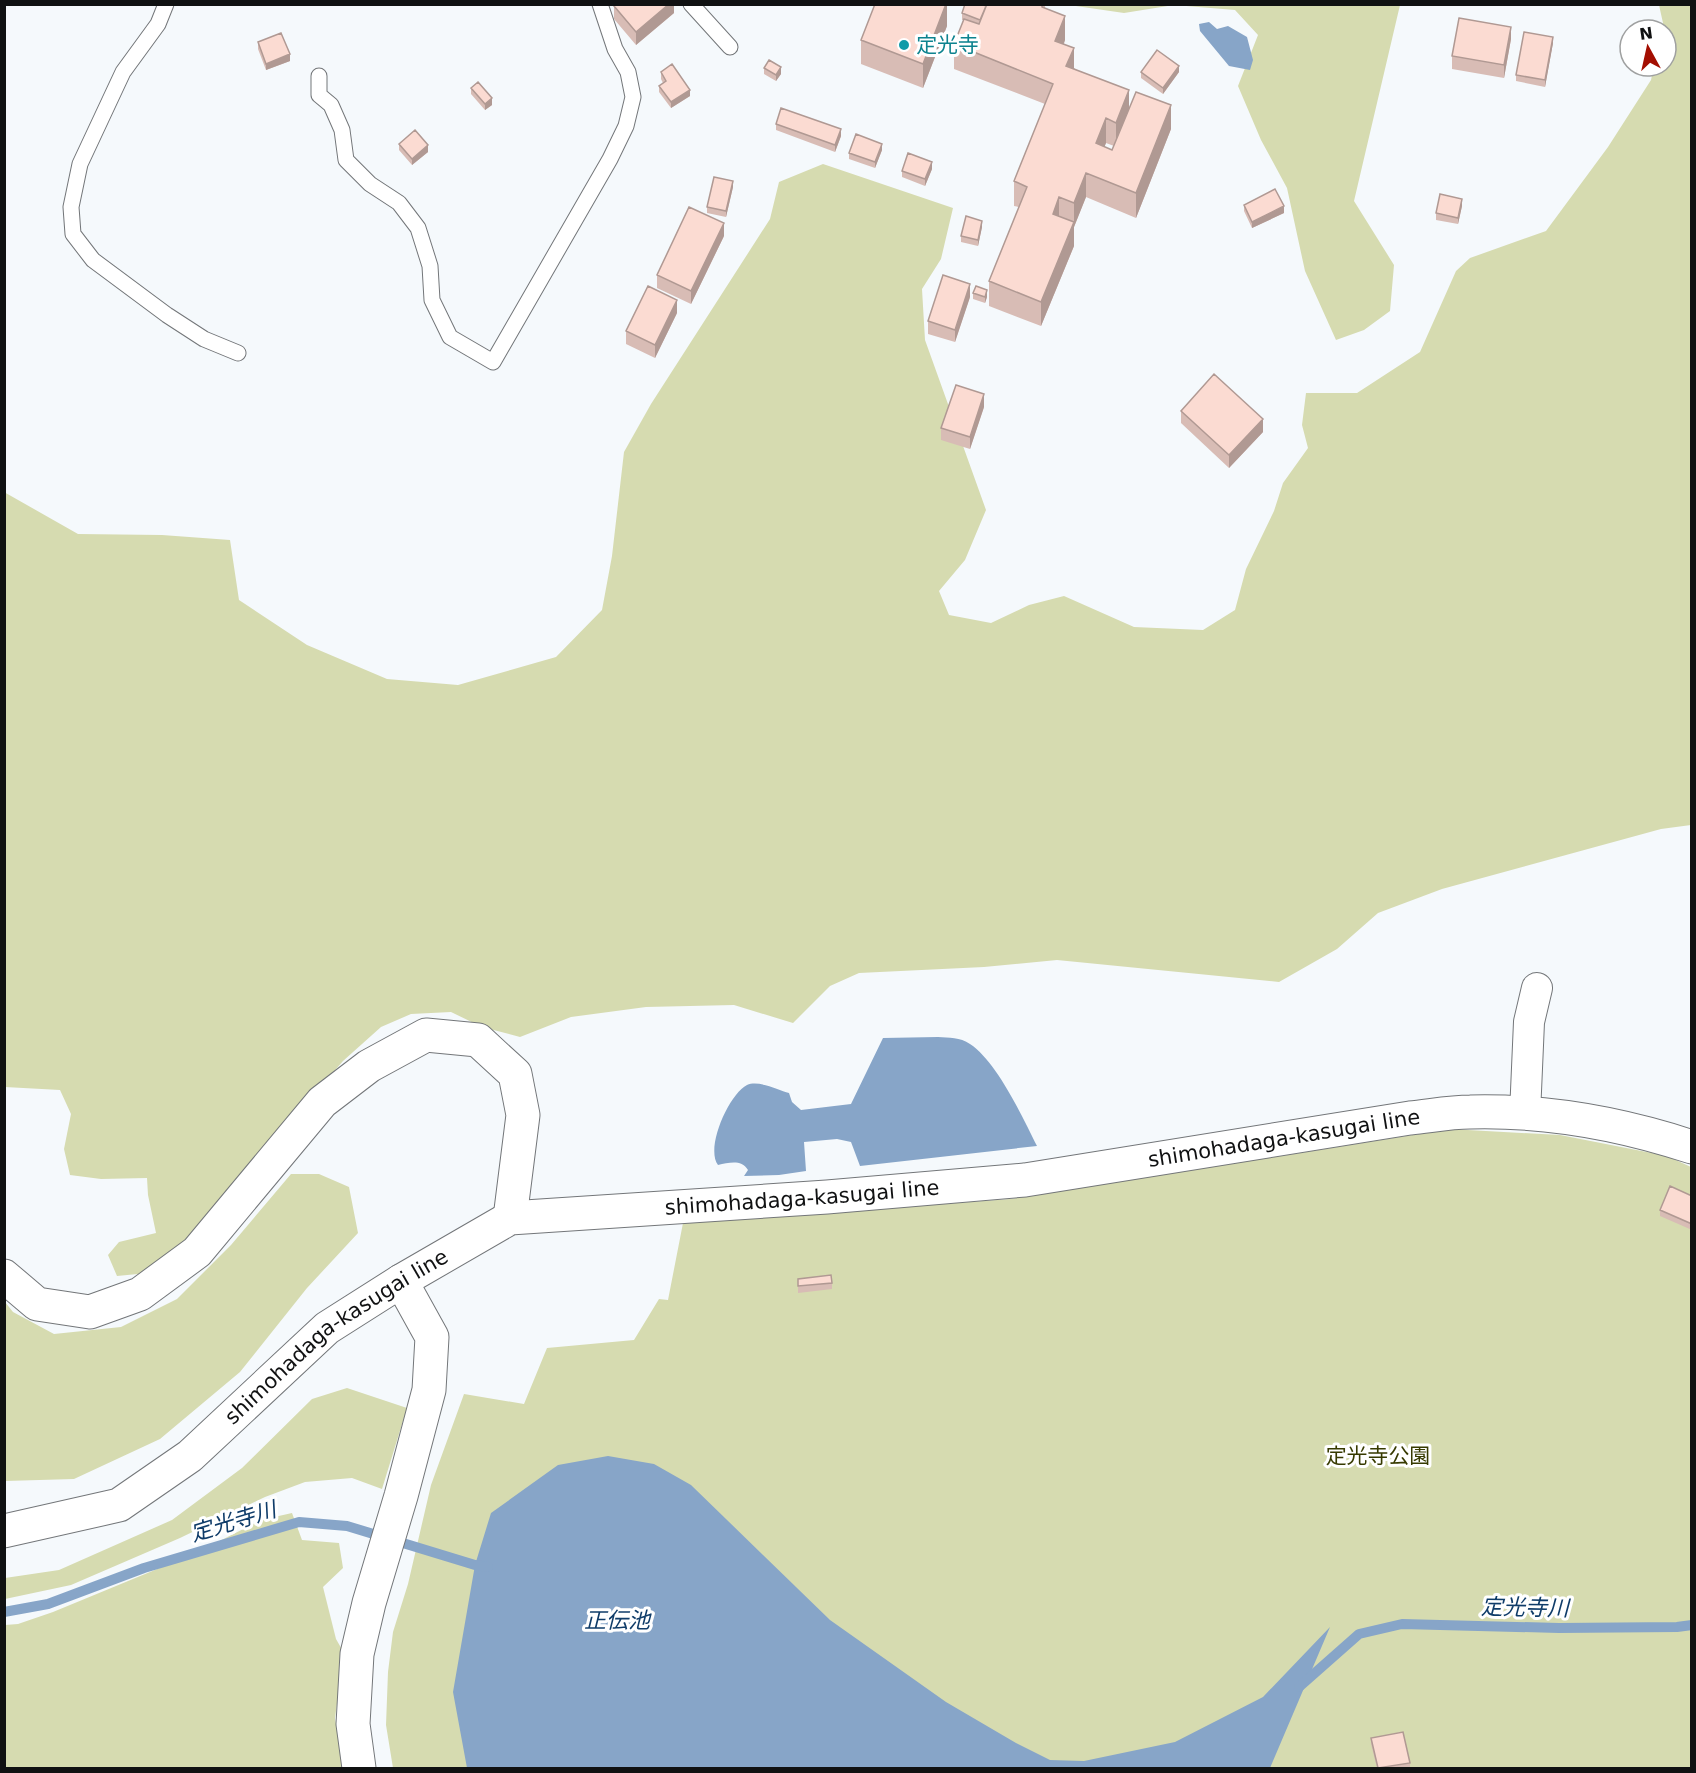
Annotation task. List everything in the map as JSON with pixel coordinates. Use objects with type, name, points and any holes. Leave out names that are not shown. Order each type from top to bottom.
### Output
[{"type":"main road","points":[[4,1276],[37,1304],[90,1312],[140,1294],[198,1252],[322,1102],[369,1066],[426,1035],[478,1040],[514,1074],[523,1115],[510,1218]]},
{"type":"main road","name":"shimohadaga-kasugai line","points":[[4,1531],[119,1505],[190,1455],[327,1328],[510,1218],[827,1197],[1025,1180],[1410,1118],[1469,1112],[1559,1115],[1645,1131],[1692,1147]]},
{"type":"main road","points":[[359,1768],[352,1724],[357,1654],[429,1390],[432,1337],[402,1281]]},
{"type":"street","points":[[1525,1114],[1529,1022],[1537,988]]},
{"type":"lane","points":[[166,4],[158,24],[123,72],[80,164],[71,207],[73,234],[93,260],[167,315],[204,339],[238,353]]},
{"type":"lane","points":[[319,76],[319,95],[332,105],[342,130],[346,160],[370,183],[399,203],[418,228],[430,266],[432,300],[450,337],[493,362],[610,159],[626,126],[633,97],[628,72],[615,49],[600,4]]},
{"type":"lane","points":[[691,4],[730,47]]},
{"type":"green space","points":[[1069,5],[1174,5],[1124,13]]},
{"type":"green space","points":[[1174,5],[1400,5],[1354,201],[1394,265],[1390,311],[1364,330],[1336,340],[1305,271],[1287,188],[1261,140],[1238,86],[1258,35],[1235,10]]},
{"type":"green space","points":[[1659,5],[1691,5],[1691,825],[1661,829],[1442,889],[1378,913],[1337,949],[1279,982],[1057,960],[984,967],[859,973],[830,986],[793,1023],[734,1005],[646,1007],[571,1017],[520,1037],[482,1027],[451,1012],[411,1014],[381,1027],[343,1061],[194,1233],[148,1273],[117,1276],[108,1255],[119,1242],[156,1233],[147,1178],[101,1179],[70,1175],[64,1149],[71,1114],[60,1090],[5,1087],[4,492],[78,534],[162,535],[230,540],[239,600],[307,645],[387,679],[458,685],[556,657],[602,610],[612,556],[624,452],[651,404],[770,219],[779,182],[823,164],[953,208],[941,259],[922,289],[925,340],[986,510],[965,560],[939,591],[949,615],[991,623],[1029,605],[1064,596],[1134,627],[1203,630],[1235,610],[1246,569],[1274,511],[1283,483],[1308,448],[1302,425],[1306,393],[1357,393],[1420,352],[1456,271],[1470,258],[1546,231],[1608,147],[1651,78],[1678,78],[1678,18],[1662,18]]},
{"type":"green space","name":"定光寺公園","points":[[1450,1129],[1560,1135],[1667,1156],[1691,1167],[1691,1768],[393,1768],[386,1725],[388,1672],[393,1632],[408,1584],[431,1485],[464,1394],[524,1404],[547,1348],[634,1340],[659,1299],[668,1300],[683,1223],[1010,1199]]},
{"type":"green space","points":[[291,1174],[319,1174],[349,1187],[358,1233],[307,1288],[240,1372],[160,1439],[74,1479],[5,1481],[5,1302],[13,1312],[54,1334],[121,1327],[177,1299],[231,1245]]},
{"type":"green space","points":[[347,1388],[407,1408],[382,1489],[352,1478],[305,1482],[265,1497],[180,1538],[71,1585],[5,1599],[5,1578],[59,1570],[172,1520],[242,1468],[312,1399]]},
{"type":"green space","points":[[292,1513],[302,1540],[339,1543],[343,1568],[323,1587],[336,1639],[344,1653],[335,1718],[343,1768],[5,1768],[5,1625],[18,1624],[53,1612],[196,1553],[261,1520]]},
{"type":"water","points":[[1209,22],[1217,29],[1228,26],[1247,37],[1253,60],[1250,70],[1229,66],[1200,31],[1199,24]]},
{"type":"water","points":[[883,1038],[954,1038],[970,1044],[990,1063],[1008,1090],[1037,1146],[860,1166],[851,1142],[837,1139],[804,1142],[806,1171],[779,1175],[744,1176],[748,1170],[742,1164],[718,1165],[715,1147],[721,1122],[733,1099],[747,1085],[763,1085],[789,1093],[792,1102],[801,1110],[851,1104]]},
{"type":"water","name":"正伝池","points":[[608,1456],[654,1464],[691,1485],[830,1620],[946,1702],[1050,1760],[1084,1761],[1175,1742],[1263,1697],[1330,1627],[1270,1768],[467,1768],[453,1692],[475,1565],[491,1513],[558,1465]]},
{"type":"building","points":[[616,4],[669,4],[636,32],[614,6]]},
{"type":"building","points":[[875,4],[946,4],[923,64],[861,40]]},
{"type":"building","points":[[965,4],[986,6],[980,20],[962,13]]},
{"type":"building","points":[[987,4],[1042,4],[1042,7],[1065,16],[1055,41],[1074,48],[1066,66],[1129,90],[1116,123],[1106,118],[1096,143],[1112,150],[1136,92],[1171,105],[1136,193],[1086,173],[1074,203],[1059,197],[1053,214],[1074,222],[1041,302],[989,281],[1027,187],[1014,181],[1053,84],[954,44],[964,19],[979,24]]},
{"type":"building","points":[[1459,18],[1511,27],[1504,65],[1452,56]]},
{"type":"building","points":[[1524,32],[1553,37],[1545,80],[1516,75]]},
{"type":"building","points":[[281,33],[290,54],[266,64],[258,42]]},
{"type":"building","points":[[1157,50],[1179,66],[1163,88],[1141,72]]},
{"type":"building","points":[[769,60],[781,67],[776,75],[764,68]]},
{"type":"building","points":[[672,64],[690,90],[671,102],[659,86],[666,81],[661,72]]},
{"type":"building","points":[[478,82],[492,98],[485,104],[471,88]]},
{"type":"building","points":[[781,108],[841,129],[835,145],[776,124]]},
{"type":"building","points":[[415,130],[428,145],[412,159],[399,144]]},
{"type":"building","points":[[856,134],[882,144],[875,162],[849,153]]},
{"type":"building","points":[[908,153],[932,162],[925,179],[902,171]]},
{"type":"building","points":[[714,177],[733,181],[726,211],[707,207]]},
{"type":"building","points":[[1275,189],[1284,206],[1252,222],[1244,205]]},
{"type":"building","points":[[1440,194],[1462,199],[1458,218],[1436,213]]},
{"type":"building","points":[[689,207],[724,223],[691,291],[657,275]]},
{"type":"building","points":[[966,216],[982,221],[978,240],[961,236]]},
{"type":"building","points":[[943,275],[970,284],[955,330],[928,321]]},
{"type":"building","points":[[648,286],[677,300],[655,345],[626,331]]},
{"type":"building","points":[[976,286],[987,290],[985,297],[973,293]]},
{"type":"building","points":[[1214,374],[1263,419],[1229,455],[1181,411]]},
{"type":"building","points":[[956,385],[984,394],[970,437],[941,428]]},
{"type":"building","points":[[1670,1186],[1692,1196],[1692,1224],[1660,1210]]},
{"type":"building","points":[[831,1275],[832,1283],[798,1286],[798,1279]]},
{"type":"building","points":[[1403,1732],[1410,1763],[1378,1768],[1371,1738]]},
{"type":"waterway","name":"定光寺川","points":[[4,1612],[48,1604],[144,1568],[299,1522],[347,1526],[488,1567]]},
{"type":"waterway","name":"定光寺川","points":[[1299,1687],[1359,1634],[1402,1624],[1559,1628],[1692,1625]]},
{"type":"place","name":"定光寺","points":[[904,45]]}]
